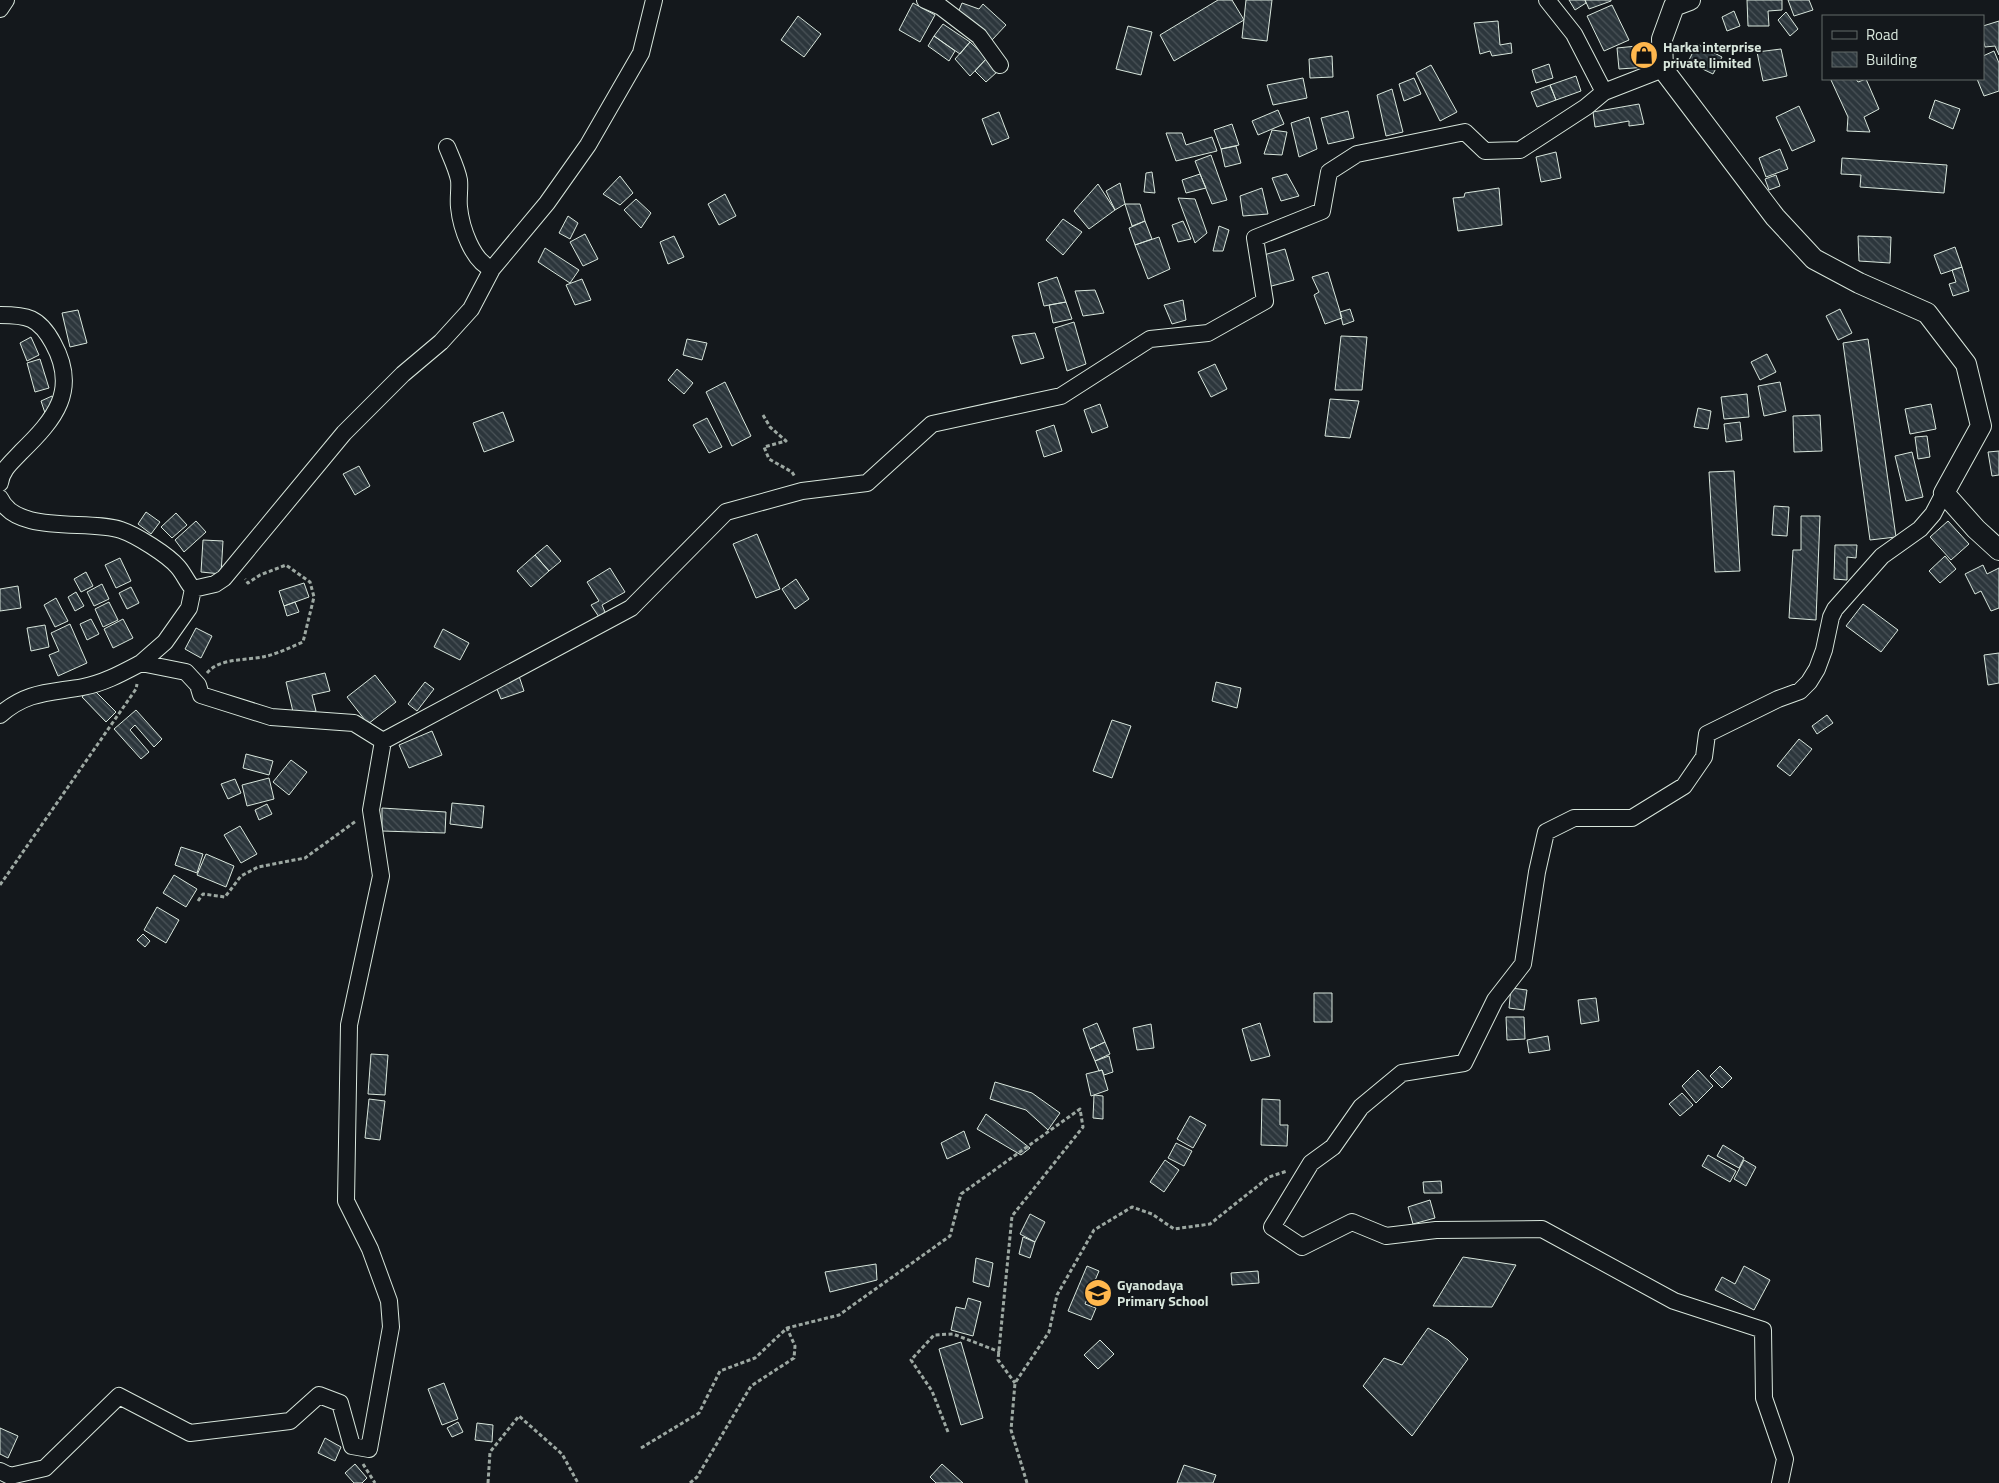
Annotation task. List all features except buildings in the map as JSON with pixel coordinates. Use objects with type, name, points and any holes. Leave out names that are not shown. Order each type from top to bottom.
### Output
[{"type":"street","points":[[0,9],[6,0]]},
{"type":"street","points":[[193,589],[215,584],[236,566],[344,433],[403,374],[441,342],[465,316],[492,269],[547,202],[588,145],[641,54],[654,0]]},
{"type":"street","points":[[925,0],[941,7],[978,36],[1000,65]]},
{"type":"street","points":[[1547,0],[1574,34],[1604,92]]},
{"type":"street","points":[[1690,0],[1674,6],[1662,39],[1663,69],[1775,217],[1814,259],[1859,283],[1927,313],[1966,364],[1981,426],[1933,514],[1920,529],[1882,556],[1836,609],[1831,617],[1824,650],[1809,682],[1800,690],[1707,734],[1704,757],[1684,786],[1632,818],[1574,818],[1546,832],[1537,872],[1523,964],[1494,1000],[1464,1063],[1402,1073],[1361,1107],[1333,1147],[1311,1164],[1272,1227],[1302,1247],[1352,1222],[1386,1236],[1436,1230],[1542,1229],[1674,1301],[1762,1330],[1764,1398],[1785,1459],[1780,1483]]},
{"type":"street","points":[[383,741],[631,608],[726,512],[802,491],[867,483],[932,424],[1061,396],[1150,339],[1208,333],[1265,301],[1255,238],[1322,211],[1329,172],[1357,154],[1465,132],[1485,151],[1520,150],[1586,107],[1604,92],[1663,69]]},
{"type":"street","points":[[447,147],[459,178],[459,208],[464,228],[474,252],[484,266],[492,269]]},
{"type":"street","points":[[0,315],[26,316],[35,321],[44,330],[61,358],[64,368],[64,381],[60,402],[52,419],[8,466],[0,483]]},
{"type":"street","points":[[1944,493],[1976,529],[1999,550]]},
{"type":"street","points":[[0,498],[7,509],[22,517],[36,521],[112,528],[132,535],[157,550],[179,567],[193,589],[189,608],[165,642],[141,664],[115,676],[84,686],[27,697],[0,715]]},
{"type":"street","points":[[141,664],[186,672],[198,685],[201,695],[271,717],[354,723],[383,741]]},
{"type":"street","points":[[0,1471],[10,1476],[45,1468],[119,1396],[190,1433],[290,1421],[319,1395],[340,1403],[352,1446],[369,1450],[391,1327],[388,1301],[370,1249],[346,1201],[349,1026],[381,876],[371,810],[383,741]]},
{"type":"path","points":[[762,415],[770,427],[786,441],[764,447],[769,459],[792,472],[802,491]]},
{"type":"path","points":[[198,685],[212,668],[228,662],[266,656],[303,642],[314,597],[310,582],[286,565],[248,583],[236,566]]},
{"type":"path","points":[[0,885],[136,689],[141,664]]},
{"type":"path","points":[[198,901],[203,894],[225,897],[241,876],[258,867],[305,858],[371,810]]},
{"type":"path","points":[[641,1448],[699,1413],[720,1371],[755,1358],[787,1328],[839,1315],[950,1236],[961,1194],[1080,1109],[1083,1127],[1012,1216],[998,1360],[1015,1383]]},
{"type":"path","points":[[1027,1483],[1011,1430],[1015,1383],[1049,1332],[1057,1295],[1094,1230],[1132,1207],[1152,1214],[1174,1229],[1210,1224],[1269,1177],[1311,1164]]},
{"type":"path","points":[[690,1483],[697,1477],[751,1386],[794,1358],[795,1346],[787,1328]]},
{"type":"path","points":[[948,1432],[932,1391],[911,1360],[934,1335],[953,1334],[1000,1352]]},
{"type":"path","points":[[488,1483],[490,1452],[519,1416],[562,1454],[578,1483]]},
{"type":"place","name":"Harka interprise private limited","points":[[1644,55]]},
{"type":"place","name":"Gyanodaya Primary School","points":[[1098,1293]]}]
